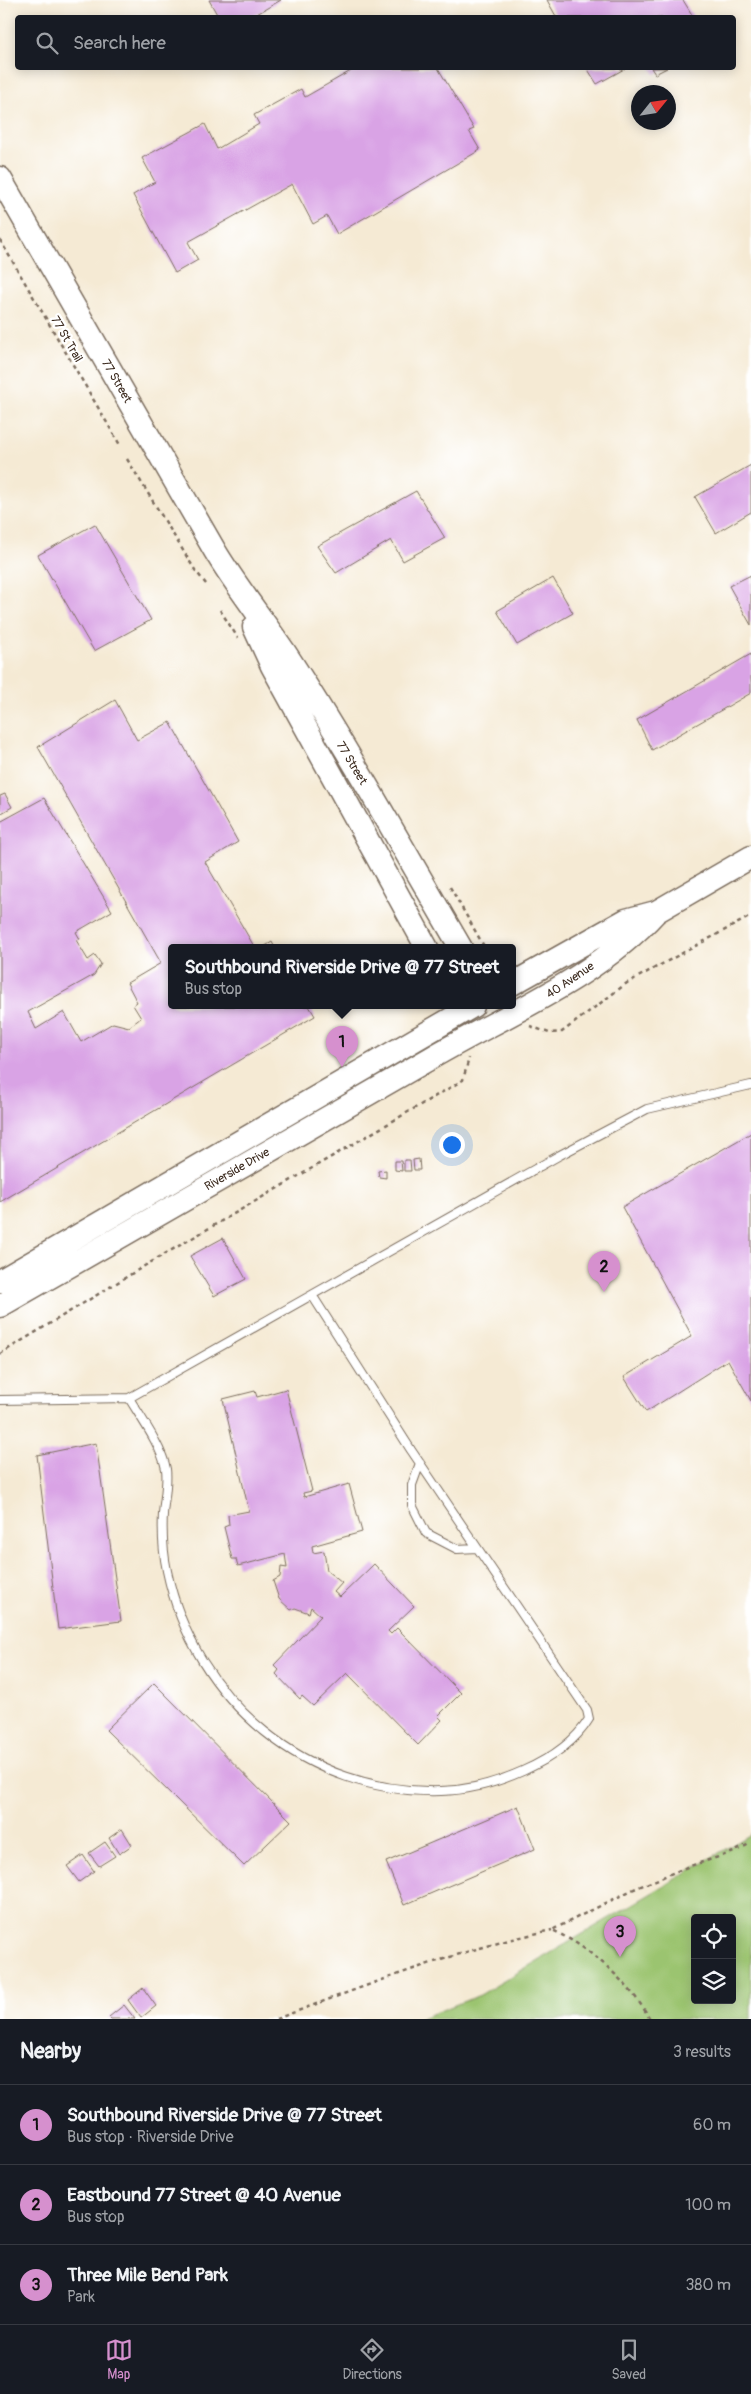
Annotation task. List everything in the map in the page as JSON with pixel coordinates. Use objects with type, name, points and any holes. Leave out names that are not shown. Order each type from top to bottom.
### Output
[{"type":"main road","name":"77 Street","points":[[0,178],[234,583],[272,666],[425,944]]},
{"type":"main road","name":"77 Street","points":[[234,583],[283,651],[387,821],[459,944]]},
{"type":"main road","name":"40 Avenue","points":[[516,982],[626,920],[656,912],[751,857]]},
{"type":"main road","name":"40 Avenue","points":[[516,1006],[553,993],[635,935],[656,912]]},
{"type":"main road","name":"Riverside Drive","points":[[0,1281],[463,1009]]},
{"type":"main road","points":[[465,1009],[472,1042]]},
{"type":"main road","name":"40 Avenue","points":[[472,1042],[497,1013]]},
{"type":"main road","name":"Riverside Drive","points":[[0,1306],[472,1042]]},
{"type":"lane","points":[[0,1400],[129,1398],[560,1155],[648,1109],[751,1086]]},
{"type":"lane","points":[[129,1398],[161,1454],[166,1468],[163,1514],[164,1552],[171,1586],[185,1626],[198,1653],[219,1686],[243,1714],[274,1740],[303,1758],[363,1782],[391,1789],[444,1791],[485,1785],[519,1772],[550,1755],[583,1729],[589,1718],[587,1710],[420,1463],[312,1295]]},
{"type":"lane","points":[[420,1463],[412,1485],[412,1505],[426,1533],[457,1549],[478,1548]]},
{"type":"path","name":"77 St Trail","points":[[0,240],[120,445]]},
{"type":"path","points":[[127,459],[195,570],[206,584]]},
{"type":"path","points":[[450,887],[483,944]]},
{"type":"path","points":[[524,1023],[549,1033],[562,1032],[627,983],[751,916]]},
{"type":"path","points":[[0,1354],[154,1260],[463,1080],[472,1042]]},
{"type":"path","points":[[276,2019],[394,1977],[516,1938],[552,1930],[634,1889],[687,1867],[734,1852],[751,1843]]},
{"type":"path","points":[[552,1930],[569,1938],[602,1962],[639,2003],[650,2019]]},
{"type":"green space","points":[[751,1834],[751,2019],[419,2019],[480,1995]]},
{"type":"building","points":[[209,0],[281,0],[255,15],[217,15]]},
{"type":"building","points":[[547,0],[683,0],[692,15],[555,15]]},
{"type":"building","points":[[352,70],[439,70],[474,129],[469,131],[480,150],[337,234],[327,216],[313,224],[292,184],[188,242],[198,260],[175,273],[133,195],[155,182],[142,158],[205,124],[217,149],[259,124],[254,115],[301,89],[305,97]]},
{"type":"building","points":[[588,70],[622,70],[597,84]]},
{"type":"building","points":[[652,70],[663,70],[655,74]]},
{"type":"building","points":[[751,465],[751,512],[716,533],[695,497]]},
{"type":"building","points":[[416,491],[445,538],[403,561],[391,540],[336,573],[317,546]]},
{"type":"building","points":[[95,524],[151,620],[94,651],[38,555]]},
{"type":"building","points":[[751,575],[751,625],[729,586]]},
{"type":"building","points":[[553,578],[573,613],[517,645],[497,611]]},
{"type":"building","points":[[751,654],[751,693],[652,750],[637,720]]},
{"type":"building","points":[[115,700],[137,740],[170,722],[238,842],[205,862],[253,944],[168,944],[168,1009],[311,1009],[315,1016],[0,1202],[0,822],[44,798],[112,911],[76,932],[80,939],[76,940],[88,960],[95,955],[101,964],[94,975],[28,1012],[36,1029],[64,1012],[81,1042],[113,1023],[129,1027],[141,1018],[133,1005],[137,1002],[127,983],[161,963],[38,747]]},
{"type":"building","points":[[5,794],[12,807],[0,814],[0,796]]},
{"type":"building","points":[[751,1133],[751,1401],[728,1360],[646,1412],[624,1377],[692,1336],[622,1207]]},
{"type":"building","points":[[419,1159],[420,1170],[414,1170],[413,1160]]},
{"type":"building","points":[[404,1160],[410,1160],[411,1171],[404,1171]]},
{"type":"building","points":[[395,1161],[401,1161],[402,1171],[395,1170]]},
{"type":"building","points":[[386,1170],[386,1178],[379,1177],[378,1171]]},
{"type":"building","points":[[223,1238],[246,1279],[214,1296],[190,1256]]},
{"type":"building","points":[[286,1389],[312,1491],[303,1493],[304,1497],[349,1484],[362,1532],[312,1546],[313,1553],[324,1551],[327,1571],[342,1583],[334,1592],[340,1597],[374,1564],[414,1606],[388,1631],[391,1634],[397,1628],[461,1693],[438,1716],[442,1720],[418,1745],[347,1673],[313,1706],[302,1696],[300,1699],[276,1674],[279,1670],[274,1665],[321,1616],[311,1607],[309,1613],[295,1608],[291,1610],[279,1599],[273,1581],[280,1577],[281,1567],[287,1568],[285,1554],[238,1566],[236,1559],[232,1559],[224,1527],[229,1525],[228,1515],[249,1511],[223,1399],[255,1391],[257,1397]]},
{"type":"building","points":[[96,1443],[121,1621],[58,1629],[37,1455]]},
{"type":"building","points":[[154,1683],[291,1821],[244,1866],[106,1730]]},
{"type":"building","points":[[518,1806],[535,1849],[404,1905],[386,1862]]},
{"type":"building","points":[[122,1829],[132,1845],[119,1854],[109,1838]]},
{"type":"building","points":[[105,1842],[115,1856],[99,1866],[89,1853]]},
{"type":"building","points":[[83,1855],[94,1871],[79,1882],[67,1866]]},
{"type":"building","points":[[143,1988],[156,2006],[141,2018],[128,2000]]},
{"type":"building","points":[[124,2005],[135,2019],[111,2019],[109,2017]]},
{"type":"place","name":"Southbound Riverside Drive @ 77 Street","points":[[342,1067]]},
{"type":"place","name":"Eastbound 77 Street @ 40 Avenue","points":[[604,1292]]},
{"type":"place","name":"Three Mile Bend Park","points":[[620,1957]]}]
